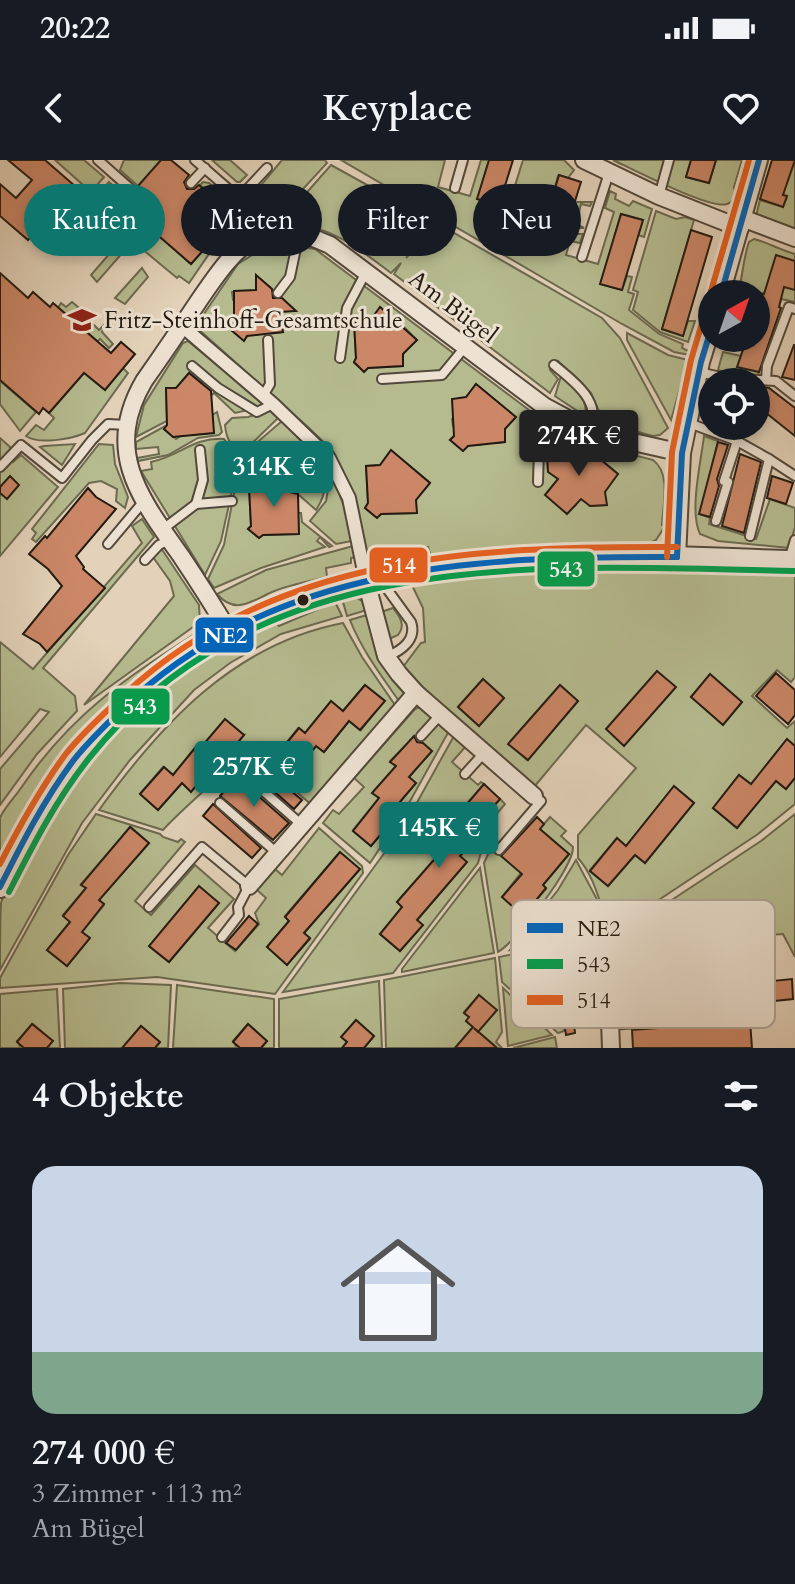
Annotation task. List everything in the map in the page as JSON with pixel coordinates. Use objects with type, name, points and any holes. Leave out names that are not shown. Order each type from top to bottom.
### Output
[{"type":"street","points":[[584,160],[659,196],[795,238]]},
{"type":"street","points":[[725,280],[759,160]]},
{"type":"street","name":"Am Bügel","points":[[322,242],[557,413],[591,430],[622,440],[682,453]]},
{"type":"street","name":"Am Bügel","points":[[228,630],[144,501],[128,464],[127,425],[134,398],[232,256]]},
{"type":"street","points":[[182,326],[329,458],[346,490],[372,579],[386,656],[416,693],[534,796]]},
{"type":"street","points":[[677,557],[682,453],[698,377]]},
{"type":"street","points":[[0,887],[41,809],[87,744],[117,712],[161,673],[228,630],[291,600],[427,568],[519,558],[677,557],[792,561]]},
{"type":"street","points":[[249,886],[416,693]]},
{"type":"street","points":[[610,1028],[611,1048]]},
{"type":"lane","points":[[98,160],[110,164],[125,184]]},
{"type":"lane","points":[[195,160],[223,184]]},
{"type":"lane","points":[[456,184],[463,160]]},
{"type":"lane","points":[[659,196],[669,160]]},
{"type":"lane","points":[[191,183],[205,168]]},
{"type":"lane","points":[[252,184],[267,168]]},
{"type":"lane","points":[[582,257],[609,173]]},
{"type":"lane","points":[[278,293],[290,277],[295,256]]},
{"type":"lane","points":[[340,358],[347,308],[366,271]]},
{"type":"lane","points":[[767,368],[789,307],[795,309]]},
{"type":"lane","points":[[192,366],[218,388],[257,412],[268,400],[268,340]]},
{"type":"lane","points":[[382,379],[442,375],[466,347]]},
{"type":"lane","points":[[554,365],[576,383],[590,401],[594,420],[591,430]]},
{"type":"lane","points":[[770,380],[776,381],[795,396]]},
{"type":"lane","points":[[538,482],[539,448],[557,413]]},
{"type":"lane","points":[[688,423],[737,441],[795,476]]},
{"type":"lane","points":[[0,467],[21,445],[62,478],[108,424],[127,425]]},
{"type":"lane","points":[[716,521],[728,482],[724,481],[737,441]]},
{"type":"lane","points":[[294,487],[317,444]]},
{"type":"lane","points":[[145,560],[196,504],[203,480],[200,450]]},
{"type":"lane","points":[[750,536],[769,459]]},
{"type":"lane","points":[[108,544],[144,501]]},
{"type":"lane","points":[[196,504],[232,501]]},
{"type":"lane","points":[[792,561],[795,540]]},
{"type":"lane","points":[[372,579],[413,629],[409,641],[400,652],[386,656]]},
{"type":"lane","points":[[421,736],[441,714]]},
{"type":"lane","points":[[465,774],[485,752]]},
{"type":"lane","points":[[245,775],[303,825]]},
{"type":"lane","points":[[499,850],[541,801],[534,796]]},
{"type":"lane","points":[[220,803],[277,853]]},
{"type":"lane","points":[[149,907],[202,847],[249,886],[238,907],[239,915],[222,937]]},
{"type":"green space","points":[[55,160],[84,160],[104,177],[98,184],[82,184]]},
{"type":"green space","points":[[124,160],[161,160],[140,184],[120,170]]},
{"type":"green space","points":[[212,160],[230,160],[247,175],[237,182]]},
{"type":"green space","points":[[282,160],[325,160],[327,163],[308,184],[262,184]]},
{"type":"green space","points":[[341,160],[445,160],[439,184],[382,184]]},
{"type":"green space","points":[[481,160],[489,160],[482,184],[474,184]]},
{"type":"green space","points":[[523,160],[564,160],[574,170],[568,178],[558,176],[556,184],[516,184]]},
{"type":"green space","points":[[613,160],[691,160],[686,177],[709,183],[716,160],[742,160],[734,187],[736,196],[729,203],[718,204],[671,188]]},
{"type":"green space","points":[[795,160],[795,233],[755,220],[760,200],[783,207],[787,197],[782,194]]},
{"type":"green space","points":[[331,165],[365,184],[338,184],[338,238],[322,230],[322,184],[314,184]]},
{"type":"green space","points":[[473,186],[473,237],[457,228],[457,192],[470,196]]},
{"type":"green space","points":[[610,191],[616,194],[615,199],[629,206],[633,201],[652,209],[644,237],[638,235],[643,220],[621,214],[601,284],[622,290],[627,276],[632,277],[628,292],[634,294],[629,310],[659,334],[683,344],[682,348],[688,351],[692,349],[690,355],[674,352],[505,256],[570,256],[598,264],[614,212],[605,208]]},
{"type":"green space","points":[[656,211],[676,219],[685,217],[694,220],[662,329],[683,336],[688,321],[695,321],[688,342],[660,332],[633,310],[638,292],[633,290]]},
{"type":"green space","points":[[457,235],[473,244],[473,256],[494,256],[602,318],[620,338],[668,428],[660,435],[653,436],[604,423],[591,393],[558,361],[550,370],[558,379],[550,393],[394,274],[401,263],[391,273],[368,256],[457,256]]},
{"type":"green space","points":[[754,239],[795,254],[795,302],[781,299],[770,335],[770,280],[741,280],[749,242]]},
{"type":"green space","points":[[165,241],[191,264],[198,256],[208,256],[189,283],[179,276],[177,278],[151,256],[165,256]]},
{"type":"green space","points":[[322,254],[529,410],[589,440],[653,460],[659,466],[664,481],[662,525],[665,526],[656,540],[646,545],[540,546],[432,560],[428,547],[367,560],[354,497],[333,451],[197,328],[238,264],[251,256]],"holes":[[[260,279],[270,287],[268,290],[291,307],[280,312],[282,332],[250,333],[244,340],[231,330],[236,319],[236,300],[233,300],[232,292],[251,291],[256,294],[256,283]],[[380,307],[401,330],[404,327],[417,340],[403,346],[403,366],[368,368],[364,371],[354,363],[354,322],[372,322]],[[476,384],[515,417],[505,424],[505,442],[471,443],[463,451],[450,440],[458,432],[458,426],[453,426],[452,419],[457,418]],[[577,440],[618,474],[603,483],[606,505],[590,506],[585,499],[575,500],[576,505],[567,513],[556,476]],[[391,451],[430,483],[425,489],[415,492],[416,513],[381,514],[377,518],[365,508],[368,503],[366,466],[385,465]]]},
{"type":"green space","points":[[108,256],[120,256],[97,282],[91,275]]},
{"type":"green space","points":[[142,268],[148,277],[125,304],[115,298]]},
{"type":"green space","points":[[72,302],[78,307],[74,313],[89,327],[93,324],[99,330],[105,324],[102,332],[113,344],[109,348],[100,339],[97,342],[58,308],[61,303],[66,307]]},
{"type":"green space","points":[[627,333],[668,355],[688,360],[671,420],[627,340]]},
{"type":"green space","points":[[188,341],[266,406],[235,413],[214,393],[211,396],[200,387],[203,383],[190,372],[185,378],[187,392],[166,389],[167,421],[136,437],[144,405],[183,343]]},
{"type":"green space","points":[[723,352],[741,356],[742,352],[765,352],[760,368],[719,368]]},
{"type":"green space","points":[[97,357],[128,373],[85,433],[47,441],[26,436],[36,425],[44,430],[54,418],[49,413]]},
{"type":"green space","points":[[561,376],[582,398],[585,416],[555,396]]},
{"type":"green space","points":[[0,381],[36,412],[20,431],[0,404]]},
{"type":"green space","points":[[270,410],[278,418],[243,452],[232,446],[225,425],[232,418]]},
{"type":"green space","points":[[217,412],[222,432],[219,435],[198,438],[168,455],[138,461],[137,458],[159,454],[158,447],[136,449],[136,442],[167,425],[164,429],[176,439]]},
{"type":"green space","points":[[282,421],[322,459],[329,471],[322,499],[316,510],[299,495],[296,497],[274,473],[267,488],[249,488],[251,526],[248,529],[259,538],[263,535],[298,534],[298,513],[301,513],[302,522],[332,546],[329,547],[320,537],[317,541],[325,547],[261,568],[214,588],[208,579],[224,545],[237,478],[245,458],[254,445]]},
{"type":"green space","points":[[0,438],[11,448],[5,456],[13,462],[21,455],[58,487],[0,556]]},
{"type":"green space","points":[[224,439],[239,459],[221,541],[205,575],[141,471],[152,469],[151,462],[195,444]]},
{"type":"green space","points":[[703,440],[718,441],[700,514],[710,518],[709,524],[756,539],[770,499],[795,508],[795,527],[789,548],[718,541],[700,534],[696,513]]},
{"type":"green space","points":[[75,444],[62,465],[40,447],[44,446]]},
{"type":"green space","points":[[99,444],[113,445],[115,464],[128,497],[125,508],[116,501],[117,489],[101,481],[89,483],[36,542],[32,539],[36,533],[32,529]]},
{"type":"green space","points":[[331,473],[345,509],[352,541],[336,544],[310,521],[326,501]]},
{"type":"green space","points":[[142,519],[154,537],[43,668],[75,696],[77,711],[37,754],[0,805],[0,769],[49,712],[40,709],[0,757],[0,642],[33,669],[142,543],[132,526]]},
{"type":"green space","points":[[353,546],[355,557],[351,558],[351,563],[326,568],[327,577],[285,587],[238,605],[224,601],[217,594],[266,570]]},
{"type":"green space","points":[[161,548],[199,605],[200,622],[84,705],[174,596],[170,581],[153,557]]},
{"type":"green space","points":[[480,570],[795,570],[795,677],[791,682],[777,670],[752,696],[787,728],[795,721],[795,746],[787,740],[763,770],[786,789],[795,778],[795,804],[758,834],[659,900],[599,900],[578,858],[578,835],[636,768],[586,725],[534,787],[418,685],[403,667],[425,642],[423,608],[410,581]],"holes":[[[711,675],[742,702],[723,724],[691,697]],[[483,679],[504,698],[479,726],[458,707]],[[560,685],[578,701],[527,760],[509,743]],[[739,775],[764,795],[737,828],[713,808]],[[674,787],[694,803],[645,863],[635,855],[608,886],[590,870],[617,838],[626,846]]]},
{"type":"green space","points":[[350,594],[362,601],[367,610],[347,616],[341,595]]},
{"type":"green space","points":[[335,602],[342,616],[281,634],[230,663],[194,690],[130,760],[82,823],[0,970],[1,903],[7,888],[54,806],[105,739],[133,709],[199,660],[236,640]]},
{"type":"green space","points":[[393,608],[402,628],[398,635],[387,640],[381,612]]},
{"type":"green space","points":[[367,615],[405,692],[401,704],[367,653],[350,620]]},
{"type":"green space","points":[[343,623],[397,708],[312,805],[241,746],[227,762],[230,765],[163,830],[99,810],[148,747],[204,692],[235,668],[304,633]],"holes":[[[365,685],[384,701],[361,730],[349,721],[324,752],[316,746],[294,773],[275,757],[298,728],[305,733],[343,711]],[[244,735],[191,791],[182,783],[158,810],[140,794],[163,767],[173,775],[199,743],[203,745]]]},
{"type":"green space","points":[[201,630],[199,637],[80,740],[45,786],[0,868],[0,818],[60,738],[102,698]]},
{"type":"green space","points":[[415,709],[425,709],[449,731],[404,812],[370,863],[323,823],[333,810],[339,814],[364,787],[354,778]],"holes":[[[415,736],[432,751],[409,777],[416,783],[393,810],[398,814],[371,846],[353,830],[379,798],[373,792],[396,766],[390,761]]]},
{"type":"green space","points":[[455,734],[467,745],[452,762],[478,785],[481,782],[484,784],[461,810],[465,814],[442,840],[447,845],[397,902],[403,907],[380,934],[400,951],[422,925],[417,920],[466,863],[460,856],[482,830],[477,825],[500,799],[505,804],[489,823],[478,863],[393,973],[283,992],[404,826]]},
{"type":"green space","points":[[96,814],[178,842],[181,839],[185,842],[135,901],[151,915],[195,865],[234,899],[208,928],[235,951],[259,924],[255,913],[266,898],[257,890],[275,869],[282,875],[319,828],[362,866],[363,873],[275,994],[157,977],[0,988],[0,978],[68,855]],"holes":[[[131,827],[149,843],[99,900],[104,905],[82,932],[89,939],[67,966],[47,950],[70,922],[63,915],[86,888],[81,884]],[[339,853],[359,870],[304,933],[310,939],[287,964],[267,947],[289,921],[285,916]],[[199,887],[219,903],[169,962],[150,947]]]},
{"type":"green space","points":[[795,814],[795,957],[783,934],[775,935],[775,900],[672,900],[761,841]]},
{"type":"green space","points":[[550,817],[566,831],[561,836],[573,847],[571,857],[545,900],[536,900],[546,889],[543,885],[569,854],[549,837],[502,897],[511,905],[511,940],[498,952],[484,863],[491,848],[510,863]]},
{"type":"green space","points":[[576,860],[597,900],[550,900]]},
{"type":"green space","points":[[480,868],[494,953],[402,972],[402,969]]},
{"type":"green space","points":[[511,955],[511,990],[502,982],[499,957]]},
{"type":"green space","points":[[495,958],[502,1032],[496,1042],[502,1048],[492,1048],[494,1045],[476,1030],[496,1011],[479,995],[464,1012],[469,1017],[466,1021],[473,1027],[455,1048],[386,1048],[384,980]]},
{"type":"green space","points":[[379,981],[382,1048],[364,1048],[374,1036],[356,1020],[342,1037],[347,1042],[346,1048],[279,1048],[279,999]]},
{"type":"green space","points":[[120,983],[171,985],[168,1048],[155,1048],[160,1042],[141,1026],[126,1044],[130,1048],[65,1048],[63,989]]},
{"type":"green space","points":[[177,985],[274,999],[274,1048],[261,1048],[267,1041],[248,1024],[233,1041],[237,1048],[173,1048]]},
{"type":"green space","points":[[503,988],[511,996],[511,1028],[545,1028],[552,1035],[508,1046]]},
{"type":"green space","points":[[57,989],[60,1048],[47,1048],[52,1041],[33,1024],[17,1041],[21,1048],[0,1048],[0,994]]},
{"type":"green space","points":[[555,1037],[557,1048],[513,1048]]},
{"type":"building","points":[[8,160],[45,160],[73,184],[28,184],[32,180]]},
{"type":"building","points":[[161,160],[171,160],[189,175],[185,184],[181,184],[181,255],[165,241],[165,184],[140,184]]},
{"type":"building","points":[[489,160],[513,160],[506,184],[482,184]]},
{"type":"building","points":[[691,160],[716,160],[709,183],[686,177]]},
{"type":"building","points":[[772,160],[795,160],[783,195],[787,196],[783,207],[760,199]]},
{"type":"building","points":[[559,175],[581,182],[580,184],[556,184]]},
{"type":"building","points":[[0,184],[16,198],[24,189],[24,237],[0,216]]},
{"type":"building","points":[[621,214],[643,220],[622,290],[600,284]]},
{"type":"building","points":[[691,230],[712,237],[683,336],[662,329]]},
{"type":"building","points":[[776,255],[795,261],[795,290],[784,287],[781,308],[770,340],[770,280]]},
{"type":"building","points":[[182,256],[198,256],[191,264]]},
{"type":"building","points":[[0,273],[28,298],[33,292],[50,307],[53,303],[111,353],[121,342],[135,354],[105,390],[84,373],[49,413],[43,408],[39,414],[0,380]]},
{"type":"building","points":[[256,275],[272,289],[273,298],[282,298],[296,311],[280,312],[283,332],[247,336],[244,341],[231,330],[234,327],[234,291],[256,290]]},
{"type":"building","points":[[380,307],[417,340],[403,354],[403,366],[368,368],[364,372],[354,362],[354,322],[369,322]]},
{"type":"building","points":[[795,345],[795,380],[782,377]]},
{"type":"building","points":[[742,352],[766,352],[760,368],[737,367]]},
{"type":"building","points":[[189,373],[211,391],[214,433],[173,437],[164,429],[167,425],[166,388],[176,388]]},
{"type":"building","points":[[476,384],[516,417],[505,429],[505,442],[468,446],[463,451],[450,440],[454,436],[452,399],[466,397]]},
{"type":"building","points":[[770,389],[795,408],[795,436],[770,416]]},
{"type":"building","points":[[577,440],[618,474],[605,492],[607,505],[590,506],[581,499],[567,514],[545,495],[558,479],[548,472],[547,456],[565,454]]},
{"type":"building","points":[[718,442],[728,445],[717,479],[719,486],[710,517],[699,514]]},
{"type":"building","points":[[391,450],[430,483],[416,500],[417,513],[381,514],[377,518],[365,508],[368,503],[366,466],[380,465]]},
{"type":"building","points":[[740,454],[761,462],[744,533],[722,526]]},
{"type":"building","points":[[274,473],[288,484],[289,492],[298,494],[299,534],[263,535],[259,538],[248,529],[251,526],[249,487],[263,488]]},
{"type":"building","points":[[10,476],[19,485],[7,499],[0,493],[0,487]]},
{"type":"building","points":[[772,476],[793,483],[786,504],[767,498]]},
{"type":"building","points":[[88,488],[116,509],[76,556],[83,569],[105,588],[47,652],[23,634],[62,586],[48,569],[29,554],[45,536],[47,538]]},
{"type":"building","points":[[657,671],[676,687],[624,746],[606,729]]},
{"type":"building","points":[[776,673],[795,690],[795,715],[788,724],[756,696]]},
{"type":"building","points":[[710,674],[742,702],[723,725],[691,697]]},
{"type":"building","points":[[483,679],[504,698],[479,726],[458,707]]},
{"type":"building","points":[[365,685],[385,701],[360,730],[349,721],[324,752],[316,746],[284,785],[302,800],[294,809],[244,768],[253,758],[266,768],[299,728],[305,733],[331,701],[343,711]]},
{"type":"building","points":[[560,685],[578,701],[528,760],[508,744]]},
{"type":"building","points":[[225,719],[244,735],[222,762],[219,758],[191,792],[182,783],[158,810],[140,794],[164,767],[173,775],[199,743],[203,745]]},
{"type":"building","points":[[414,736],[417,742],[432,751],[409,777],[416,783],[393,810],[398,814],[371,846],[353,831],[379,798],[372,793],[396,766],[390,762]]},
{"type":"building","points":[[787,739],[795,746],[795,778],[786,789],[776,781],[737,828],[713,808],[739,775],[751,784]]},
{"type":"building","points":[[238,775],[289,823],[273,840],[220,796]]},
{"type":"building","points":[[484,784],[500,799],[477,825],[483,830],[460,856],[467,862],[417,920],[423,925],[400,951],[380,934],[402,907],[397,902],[447,845],[442,840],[465,814],[461,811]]},
{"type":"building","points":[[674,786],[694,803],[645,863],[635,855],[608,886],[590,871],[617,838],[626,846]]},
{"type":"building","points":[[213,804],[261,848],[252,858],[203,816]]},
{"type":"building","points":[[537,817],[544,824],[540,829],[569,854],[543,885],[546,888],[536,900],[511,900],[511,905],[502,897],[522,874],[501,856]]},
{"type":"building","points":[[130,827],[149,843],[99,900],[104,904],[82,932],[90,938],[67,966],[47,950],[70,922],[63,916],[86,888],[81,885]]},
{"type":"building","points":[[340,852],[360,869],[304,933],[310,938],[287,965],[267,947],[289,921],[285,917]]},
{"type":"building","points":[[199,886],[219,903],[169,962],[149,946]]},
{"type":"building","points":[[249,916],[258,924],[236,950],[226,943]]},
{"type":"building","points":[[792,979],[793,999],[775,1001],[775,981]]},
{"type":"building","points":[[479,995],[497,1010],[478,1032],[497,1048],[455,1048],[473,1027],[466,1021],[469,1017],[464,1013]]},
{"type":"building","points":[[356,1020],[374,1036],[364,1048],[342,1048],[347,1042],[341,1037]]},
{"type":"building","points":[[32,1024],[53,1041],[47,1048],[24,1048],[17,1042]]},
{"type":"building","points":[[248,1024],[267,1041],[261,1048],[240,1048],[233,1042]]},
{"type":"building","points":[[141,1026],[160,1042],[155,1048],[122,1048]]},
{"type":"building","points":[[565,1028],[574,1028],[575,1033],[566,1035]]},
{"type":"building","points":[[751,1028],[752,1048],[633,1048],[632,1030]]},
{"type":"transit line","name":"514","points":[[714,280],[749,160]]},
{"type":"transit line","name":"NE2","points":[[725,280],[759,160]]},
{"type":"transit line","name":"514","points":[[667,557],[672,452],[698,336]]},
{"type":"transit line","name":"NE2","points":[[677,557],[682,453],[704,352]]},
{"type":"transit line","name":"514","points":[[0,864],[47,781],[81,736],[171,656],[236,617],[304,589],[375,569],[449,557],[524,550],[677,547]]},
{"type":"transit line","name":"NE2","points":[[0,887],[52,791],[89,742],[119,712],[178,663],[242,625],[309,597],[380,578],[453,566],[527,560],[677,557]]},
{"type":"transit line","name":"543","points":[[9,892],[56,805],[90,757],[160,687],[238,636],[324,602],[415,581],[509,571],[605,568],[795,571]]},
{"type":"place","name":"Fritz-Steinhoff-Gesamtschule","points":[[82,320]]}]
